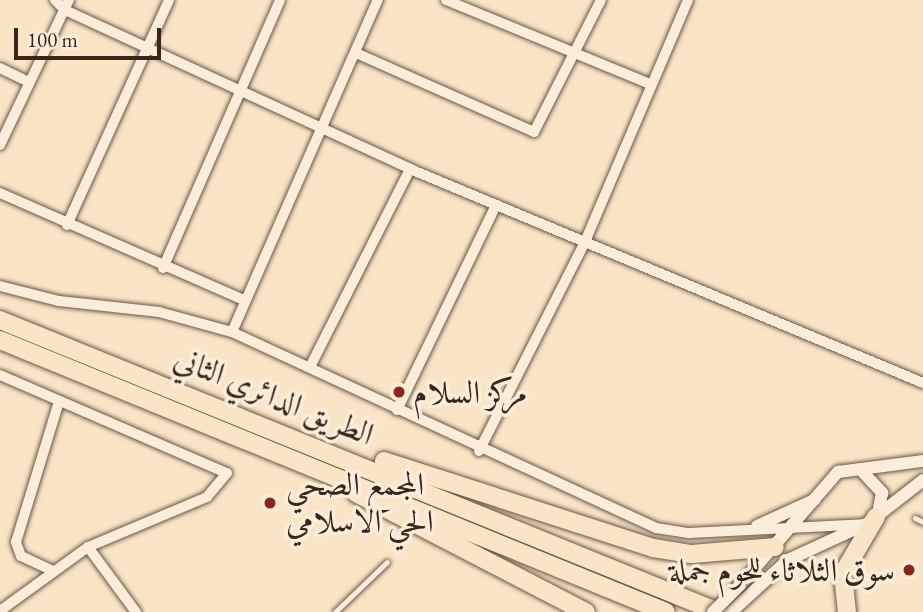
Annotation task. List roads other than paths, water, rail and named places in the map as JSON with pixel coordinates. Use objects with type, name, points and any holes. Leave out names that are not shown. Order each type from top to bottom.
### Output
[{"type":"highway","name":"الطريق الدائري الثاني","points":[[0,320],[319,446],[716,612]]},
{"type":"highway","name":"الطريق الدائري الثاني","points":[[0,341],[666,612]]},
{"type":"highway","points":[[319,446],[373,457],[653,548],[700,554],[776,546]]},
{"type":"highway","points":[[317,469],[443,542],[586,612]]},
{"type":"highway","points":[[847,612],[844,573],[872,520]]},
{"type":"street","points":[[55,0],[146,49],[321,126],[410,169],[584,244],[923,383]]},
{"type":"street","points":[[67,225],[169,0]]},
{"type":"street","points":[[163,268],[280,0]]},
{"type":"street","points":[[232,332],[243,300],[379,0]]},
{"type":"street","points":[[446,0],[650,84]]},
{"type":"street","points":[[356,53],[530,132],[538,130],[601,0]]},
{"type":"street","points":[[479,451],[584,244],[688,0]]},
{"type":"street","points":[[0,145],[67,5]]},
{"type":"street","points":[[0,68],[29,82]]},
{"type":"street","points":[[311,365],[410,169]]},
{"type":"street","points":[[0,193],[163,268],[243,300]]},
{"type":"street","points":[[397,410],[496,205]]},
{"type":"street","points":[[0,286],[59,301],[183,317],[232,332],[311,365],[479,451],[656,528],[689,533],[798,523],[872,520]]},
{"type":"street","points":[[0,375],[227,472],[207,497],[88,547],[51,570],[0,611]]},
{"type":"street","points":[[51,570],[21,556],[16,542],[59,401]]},
{"type":"street","points":[[731,612],[744,589],[776,546],[838,472],[923,461]]},
{"type":"street","points":[[859,469],[882,493],[872,520]]},
{"type":"street","points":[[716,612],[744,589],[788,560],[872,520],[906,490],[923,480]]},
{"type":"street","points":[[906,490],[923,491]]},
{"type":"street","points":[[763,526],[814,500]]},
{"type":"street","points":[[763,526],[776,546]]},
{"type":"street","points":[[88,547],[136,612]]},
{"type":"lane","points":[[915,518],[923,522]]},
{"type":"lane","points":[[335,612],[387,562]]},
{"type":"place","name":"مركز السلام","points":[[399,392]]},
{"type":"place","name":"المجمع الصحي الحي الاسلامي","points":[[270,503]]},
{"type":"place","name":"سوق الثلاثاء للحوم جملة","points":[[909,570]]}]
